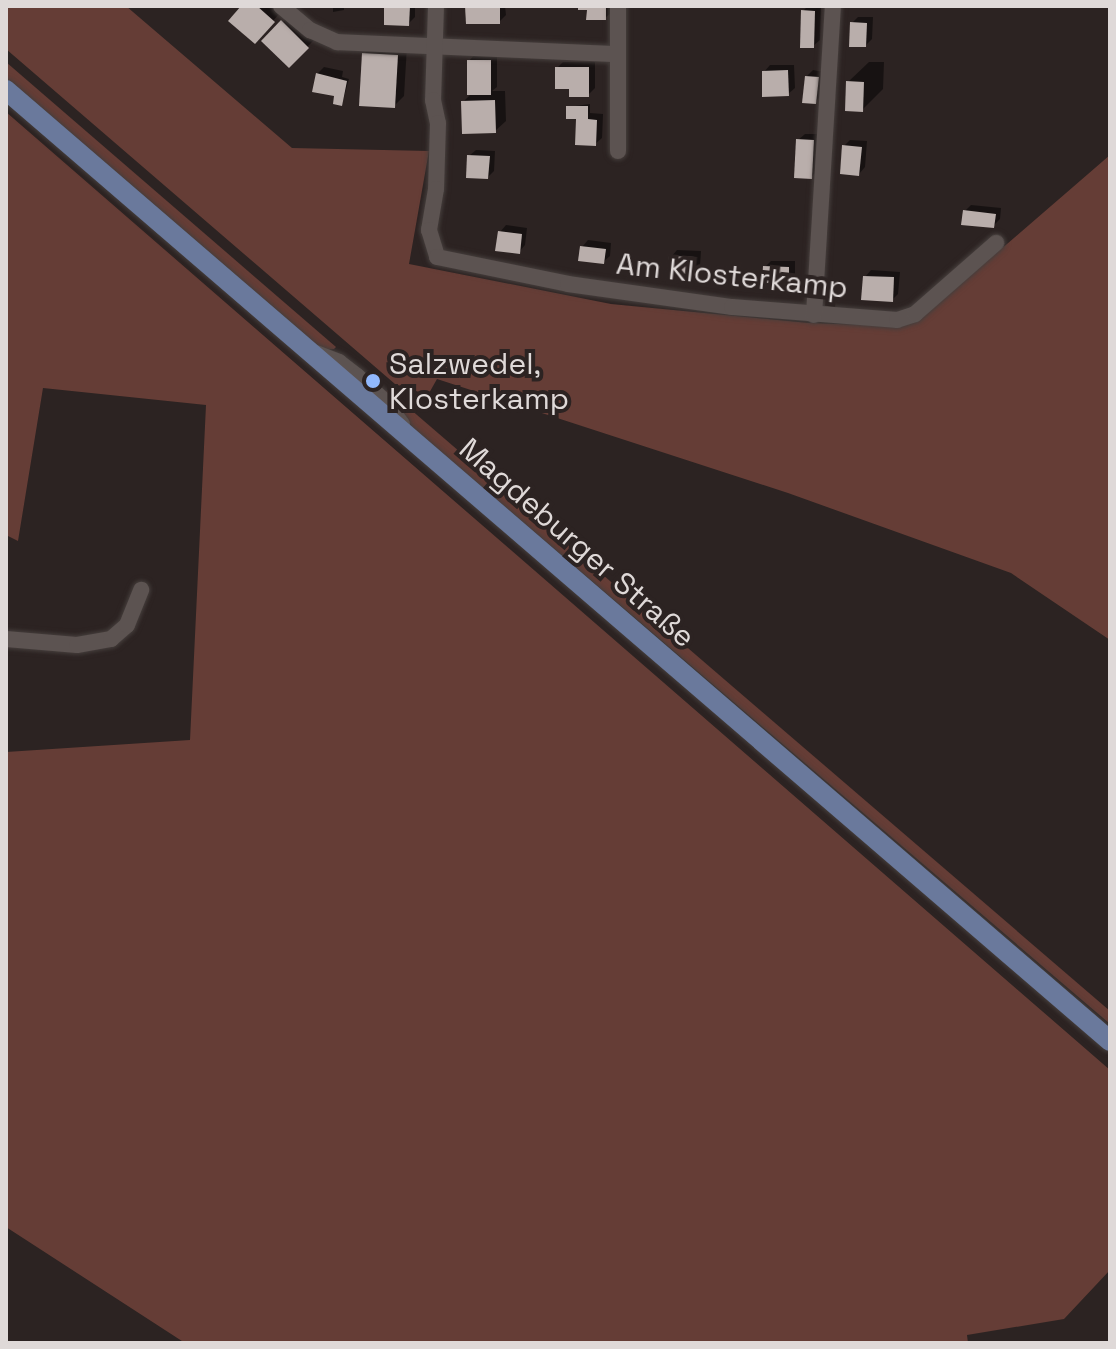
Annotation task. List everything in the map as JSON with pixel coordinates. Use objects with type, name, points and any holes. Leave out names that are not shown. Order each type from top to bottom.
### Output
[{"type":"main road","name":"Magdeburger Straße","points":[[6,90],[1110,1041]]},
{"type":"street","points":[[281,6],[310,30],[337,42],[617,54]]},
{"type":"street","points":[[434,47],[436,6]]},
{"type":"street","points":[[618,6],[617,54],[621,75],[618,151]]},
{"type":"street","points":[[814,315],[833,6]]},
{"type":"street","name":"Am Klosterkamp","points":[[434,47],[433,100],[438,123],[436,189],[429,230],[437,257],[568,284],[814,315],[907,318],[996,243]]},
{"type":"street","points":[[6,639],[77,645],[111,639],[127,625],[141,590]]},
{"type":"shaded area","points":[[6,6],[126,6],[292,148],[429,151],[409,264],[611,304],[809,323],[896,326],[919,320],[1110,155],[1110,640],[1011,573],[788,493],[437,379],[428,395],[395,384],[6,49]]},
{"type":"shaded area","points":[[6,62],[336,347],[322,350],[6,78]]},
{"type":"shaded area","points":[[6,112],[1110,1070],[1110,1270],[1064,1319],[967,1335],[968,1343],[185,1343],[6,1227],[6,752],[190,740],[206,405],[43,388],[18,541],[6,535]]},
{"type":"shaded area","points":[[388,390],[1110,1011],[1110,1024],[414,429],[384,394]]},
{"type":"building","points":[[241,6],[257,6],[275,22],[255,44],[228,21]]},
{"type":"building","points":[[384,6],[410,6],[409,26],[384,25]]},
{"type":"building","points":[[465,6],[500,6],[500,24],[466,24]]},
{"type":"building","points":[[578,6],[606,6],[606,20],[586,20],[587,10],[578,10]]},
{"type":"building","points":[[801,10],[815,11],[814,48],[800,48]]},
{"type":"building","points":[[281,20],[309,48],[289,68],[261,41]]},
{"type":"building","points":[[850,22],[867,23],[866,47],[849,47]]},
{"type":"building","points":[[362,53],[398,55],[395,108],[359,106]]},
{"type":"building","points":[[467,60],[491,60],[491,95],[467,95]]},
{"type":"building","points":[[555,67],[589,67],[589,97],[569,97],[569,89],[555,89]]},
{"type":"building","points":[[788,70],[789,96],[762,97],[762,71]]},
{"type":"building","points":[[316,73],[347,81],[342,106],[333,104],[334,96],[312,92]]},
{"type":"building","points":[[805,76],[819,77],[816,104],[802,103]]},
{"type":"building","points":[[846,81],[864,82],[863,112],[845,111]]},
{"type":"building","points":[[495,100],[496,133],[462,134],[461,101]]},
{"type":"building","points":[[566,106],[588,106],[588,119],[597,120],[596,146],[575,145],[576,119],[566,119]]},
{"type":"building","points":[[796,139],[814,140],[812,179],[794,178]]},
{"type":"building","points":[[842,145],[862,147],[859,176],[840,174]]},
{"type":"building","points":[[467,155],[490,156],[488,179],[466,178]]},
{"type":"building","points":[[963,210],[996,214],[994,228],[961,225]]},
{"type":"building","points":[[498,231],[522,234],[520,254],[495,251]]},
{"type":"building","points":[[580,246],[606,249],[604,264],[578,261]]},
{"type":"building","points":[[669,256],[695,257],[695,274],[668,274]]},
{"type":"building","points":[[763,266],[789,267],[789,283],[762,283]]},
{"type":"building","points":[[863,276],[894,277],[893,302],[861,300]]},
{"type":"place","name":"Salzwedel, Klosterkamp","points":[[373,381]]}]
